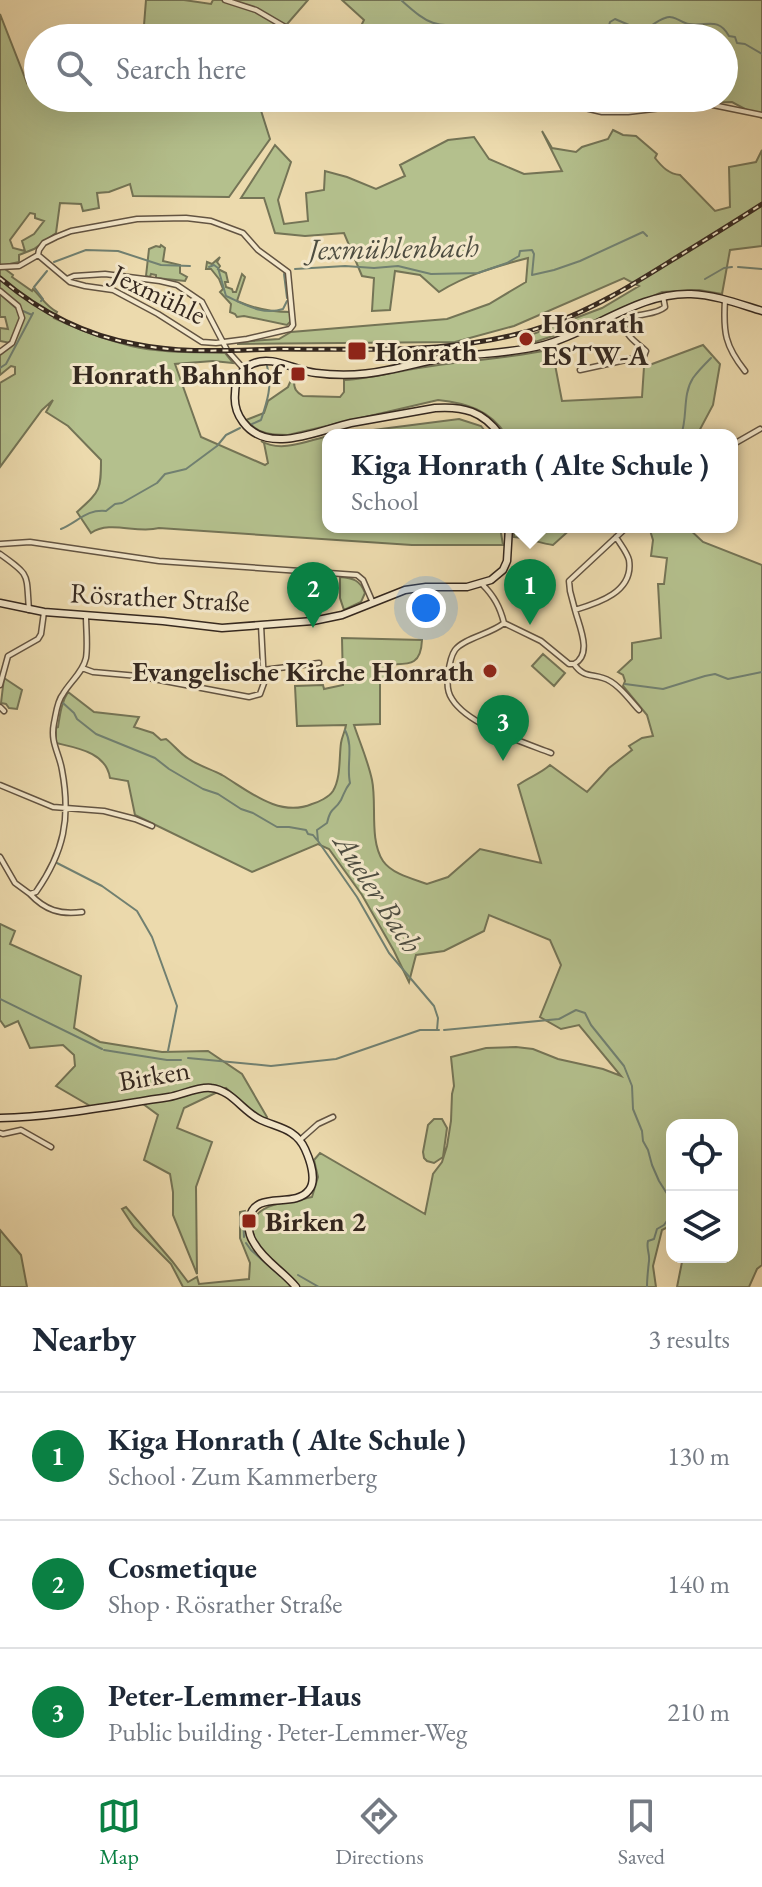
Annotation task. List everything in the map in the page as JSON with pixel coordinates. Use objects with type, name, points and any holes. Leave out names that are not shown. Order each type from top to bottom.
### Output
[{"type":"street","points":[[225,0],[256,10],[280,24]]},
{"type":"street","points":[[738,110],[762,115]]},
{"type":"street","name":"Jexmühle","points":[[0,267],[19,266],[38,255],[41,246],[71,231],[137,219],[211,221],[243,233],[258,250],[288,272],[293,325],[290,329],[270,335],[202,342],[113,290],[75,284],[38,255]]},
{"type":"street","points":[[67,279],[105,274],[177,285],[202,302],[222,341]]},
{"type":"street","points":[[0,291],[22,311],[12,343],[0,352]]},
{"type":"street","points":[[322,430],[269,439],[259,435],[245,424],[235,399],[236,382],[244,369],[256,362],[267,361],[315,373],[355,374],[434,360],[505,353],[570,337],[663,296],[691,294],[762,311]]},
{"type":"street","points":[[580,370],[644,356],[646,351],[630,337],[624,323],[639,314],[661,310],[665,307],[663,296]]},
{"type":"street","points":[[725,300],[727,346],[745,371]]},
{"type":"street","name":"Jexmühle","points":[[222,341],[244,369]]},
{"type":"street","points":[[327,429],[447,407],[472,411],[496,429]]},
{"type":"street","points":[[738,442],[760,429]]},
{"type":"street","points":[[504,623],[494,598],[482,584],[498,576],[505,566],[509,533]]},
{"type":"street","points":[[504,623],[541,641],[569,664],[579,662],[584,649],[569,581],[620,533]]},
{"type":"street","points":[[575,610],[608,598],[624,582],[630,564],[616,537]]},
{"type":"street","points":[[0,544],[30,542],[159,561],[357,575],[363,580],[373,603]]},
{"type":"street","points":[[0,554],[26,575],[29,610]]},
{"type":"street","name":"Rösrather Straße","points":[[0,603],[44,612],[222,628],[328,618],[387,596],[423,587],[482,584]]},
{"type":"street","points":[[0,685],[8,656],[38,639],[44,612]]},
{"type":"street","points":[[30,894],[36,892],[54,861],[63,837],[67,808],[62,766],[53,743],[53,726],[60,697],[86,658],[86,615]]},
{"type":"street","points":[[504,623],[455,650],[447,683],[452,700],[493,730],[551,753]]},
{"type":"street","points":[[82,668],[249,697],[260,694],[264,683],[261,625]]},
{"type":"street","points":[[263,670],[319,663]]},
{"type":"street","points":[[574,664],[591,677],[605,678],[639,710]]},
{"type":"street","points":[[0,785],[53,807],[104,811],[152,826]]},
{"type":"street","points":[[0,857],[15,883],[47,909],[63,914],[82,912]]},
{"type":"street","name":"Birken","points":[[0,1118],[23,1118],[210,1088],[224,1092],[252,1115],[282,1126],[300,1140]]},
{"type":"street","points":[[296,1287],[256,1247],[248,1226],[249,1216],[260,1203],[297,1198],[308,1192],[312,1177],[300,1140],[318,1124],[333,1117]]},
{"type":"street","points":[[0,1133],[21,1130],[51,1147]]},
{"type":"green space","points":[[146,0],[211,4],[213,0],[308,0],[287,24],[144,24]]},
{"type":"green space","points":[[342,0],[762,0],[762,118],[738,105],[738,24],[362,24],[364,20]]},
{"type":"green space","points":[[0,14],[24,75],[24,112],[261,112],[270,139],[229,197],[133,196],[130,184],[97,193],[99,208],[83,211],[81,204],[60,203],[56,233],[34,249],[19,255],[19,262],[5,265],[12,277],[33,289],[57,312],[54,318],[82,330],[142,348],[225,353],[233,363],[175,364],[201,437],[265,465],[268,463],[261,441],[285,446],[322,438],[322,533],[501,533],[503,545],[412,545],[159,528],[115,527],[91,533],[77,512],[98,490],[101,460],[68,426],[46,412],[53,400],[42,410],[0,467],[0,383],[15,374],[15,367],[11,366],[0,375],[0,352],[11,343],[0,341],[0,328],[8,329],[5,317],[0,317]],"holes":[[[30,213],[35,214],[35,218],[44,221],[34,234],[22,241],[25,251],[13,248],[10,240]]]},
{"type":"green space","points":[[613,130],[636,136],[657,154],[655,158],[663,167],[680,175],[715,211],[730,207],[729,167],[756,162],[762,150],[762,246],[730,250],[722,294],[699,290],[662,292],[599,321],[535,342],[533,334],[602,308],[639,286],[624,278],[514,326],[455,342],[238,344],[279,339],[291,332],[447,319],[489,304],[526,282],[528,258],[471,276],[439,292],[420,275],[395,271],[390,310],[372,311],[374,278],[362,276],[344,233],[305,236],[275,233],[264,198],[241,198],[275,145],[291,162],[278,200],[284,224],[308,221],[306,193],[324,190],[325,171],[376,189],[405,176],[400,165],[448,140],[474,137],[489,159],[524,174],[562,171],[542,131],[552,148],[576,152],[608,139]]},
{"type":"green space","points":[[161,245],[165,248],[163,261],[180,265],[180,273],[187,277],[185,281],[156,278],[151,274],[150,277],[146,276],[149,249]]},
{"type":"green space","points":[[220,257],[218,269],[226,273],[226,287],[236,292],[242,274],[245,277],[237,301],[263,310],[290,312],[292,320],[287,325],[237,317],[230,312],[231,304],[220,292],[223,289],[219,279],[211,269],[206,269],[207,262],[212,264]]},
{"type":"green space","points":[[703,345],[720,364],[713,405],[700,429],[502,429],[493,419],[476,409],[438,400],[288,435],[265,433],[246,420],[264,413],[268,401],[288,387],[291,380],[303,396],[340,397],[344,392],[344,380],[552,349],[562,401],[642,397],[644,367]]},
{"type":"green space","points":[[459,419],[483,429],[381,429]]},
{"type":"green space","points":[[514,533],[566,533],[553,545],[514,537]]},
{"type":"green space","points":[[651,533],[693,533],[703,542],[762,565],[762,1265],[749,1287],[677,1287],[682,1263],[738,1263],[738,1119],[666,1119],[666,1228],[662,1230],[653,1266],[656,1287],[183,1287],[171,1264],[134,1227],[122,1209],[126,1207],[188,1282],[197,1277],[199,1284],[249,1279],[250,1263],[240,1238],[240,1212],[245,1211],[252,1226],[260,1212],[267,1208],[312,1197],[318,1177],[314,1160],[320,1153],[425,1214],[433,1174],[442,1162],[447,1146],[454,1086],[451,1057],[486,1048],[516,1047],[533,1049],[621,1076],[579,1025],[561,1029],[540,1017],[561,965],[550,940],[489,915],[484,931],[444,951],[416,955],[409,982],[362,895],[329,849],[318,844],[252,872],[135,815],[128,781],[110,778],[103,762],[97,757],[56,743],[56,728],[68,692],[94,712],[139,717],[134,727],[153,733],[161,740],[166,739],[183,755],[265,801],[288,808],[300,807],[321,801],[333,791],[346,725],[297,726],[295,686],[323,685],[324,689],[343,685],[342,638],[422,640],[420,654],[414,661],[391,664],[390,679],[380,680],[380,724],[354,725],[372,780],[376,843],[383,861],[397,873],[427,884],[448,877],[480,849],[541,863],[518,785],[550,765],[587,792],[609,768],[632,750],[629,746],[653,736],[647,715],[623,686],[623,675],[618,672],[632,659],[632,643],[661,638],[658,584],[664,584],[667,558],[651,556]]},
{"type":"green space","points":[[340,577],[356,580],[365,593],[361,602],[344,610],[340,598]]},
{"type":"green space","points":[[543,654],[565,673],[554,686],[532,666]]},
{"type":"green space","points":[[4,678],[22,690],[17,709],[1,703]]},
{"type":"green space","points":[[0,924],[15,931],[10,944],[81,976],[74,1028],[100,1042],[162,1052],[208,1051],[242,1074],[267,1117],[265,1119],[255,1114],[226,1088],[184,1108],[177,1128],[212,1142],[196,1187],[197,1274],[173,1215],[170,1174],[144,1160],[158,1115],[139,1101],[92,1107],[56,1086],[75,1066],[74,1055],[63,1045],[30,1048],[18,1021],[5,1027],[0,1020]]},
{"type":"green space","points":[[434,1119],[442,1119],[447,1128],[443,1157],[434,1163],[424,1158],[423,1152],[428,1125]]},
{"type":"green space","points":[[0,1230],[21,1255],[27,1287],[0,1287]]},
{"type":"waterway","points":[[401,0],[427,20],[442,24]]},
{"type":"waterway","points":[[654,24],[668,17],[689,24]]},
{"type":"waterway","points":[[609,24],[615,19],[627,24]]},
{"type":"waterway","points":[[689,24],[716,24]]},
{"type":"waterway","points":[[738,43],[762,54]]},
{"type":"waterway","name":"Jexmühlenbach","points":[[295,269],[398,266],[431,274],[478,273],[507,263],[519,256],[520,251],[532,250],[532,275],[580,261],[643,232],[647,236]]},
{"type":"waterway","name":"Jexmühlenbach","points":[[54,262],[86,250],[118,251],[161,265],[190,266]]},
{"type":"waterway","name":"Jexmühlenbach","points":[[209,267],[214,265],[218,268],[226,296],[268,311],[283,309],[287,301]]},
{"type":"waterway","points":[[705,279],[732,267]]},
{"type":"waterway","name":"Jexmühlenbach","points":[[738,267],[762,269]]},
{"type":"waterway","name":"Jexmühlenbach","points":[[41,301],[43,299],[34,287],[47,271]]},
{"type":"waterway","name":"Jexmühlenbach","points":[[284,274],[287,298]]},
{"type":"waterway","name":"Jexmühlenbach","points":[[0,294],[17,309]]},
{"type":"waterway","name":"Jexmühlenbach","points":[[23,311],[33,313]]},
{"type":"waterway","points":[[0,368],[6,364],[32,315]]},
{"type":"waterway","points":[[682,429],[690,385],[711,358]]},
{"type":"waterway","points":[[252,424],[261,420],[267,400],[267,366]]},
{"type":"waterway","points":[[61,529],[87,514],[106,511],[122,503],[157,483],[165,474],[186,469],[217,446],[226,435],[240,428]]},
{"type":"waterway","points":[[625,684],[663,689],[715,674],[728,679],[762,672]]},
{"type":"waterway","points":[[63,703],[96,734],[155,758],[203,789],[218,794],[277,827],[306,830],[317,840]]},
{"type":"waterway","name":"Aueler Bach","points":[[345,730],[349,743],[350,783],[327,823],[317,830],[318,841],[357,897],[389,953],[434,1006],[439,1030]]},
{"type":"waterway","points":[[57,863],[102,886],[137,911],[152,937],[177,1006],[168,1051]]},
{"type":"waterway","points":[[0,999],[102,1049]]},
{"type":"waterway","points":[[444,1030],[559,1019],[576,1010],[585,1013],[624,1066],[632,1086],[633,1109],[643,1141],[659,1181],[671,1200],[669,1218],[657,1229],[654,1239],[648,1241],[647,1287]]},
{"type":"waterway","name":"Aueler Bach","points":[[188,1058],[271,1066],[336,1059],[420,1030],[437,1030]]},
{"type":"waterway","points":[[104,1050],[181,1060]]},
{"type":"waterway","points":[[243,1214],[244,1237]]},
{"type":"waterway","points":[[246,1243],[280,1276]]},
{"type":"waterway","points":[[298,1275],[319,1287]]},
{"type":"railway","points":[[0,278],[31,301],[80,328],[116,340],[153,347],[207,351],[451,346],[518,334],[582,311],[641,279],[762,204]]},
{"type":"place","name":"Honrath ESTW-A","points":[[526,339]]},
{"type":"place","name":"Honrath","points":[[357,351]]},
{"type":"place","name":"Honrath Bahnhof","points":[[298,374]]},
{"type":"place","name":"Kiga Honrath ( Alte Schule )","points":[[530,625]]},
{"type":"place","name":"Cosmetique","points":[[313,628]]},
{"type":"place","name":"Evangelische Kirche Honrath","points":[[490,671]]},
{"type":"place","name":"Peter-Lemmer-Haus","points":[[503,761]]},
{"type":"place","name":"Birken 2","points":[[249,1221]]}]
